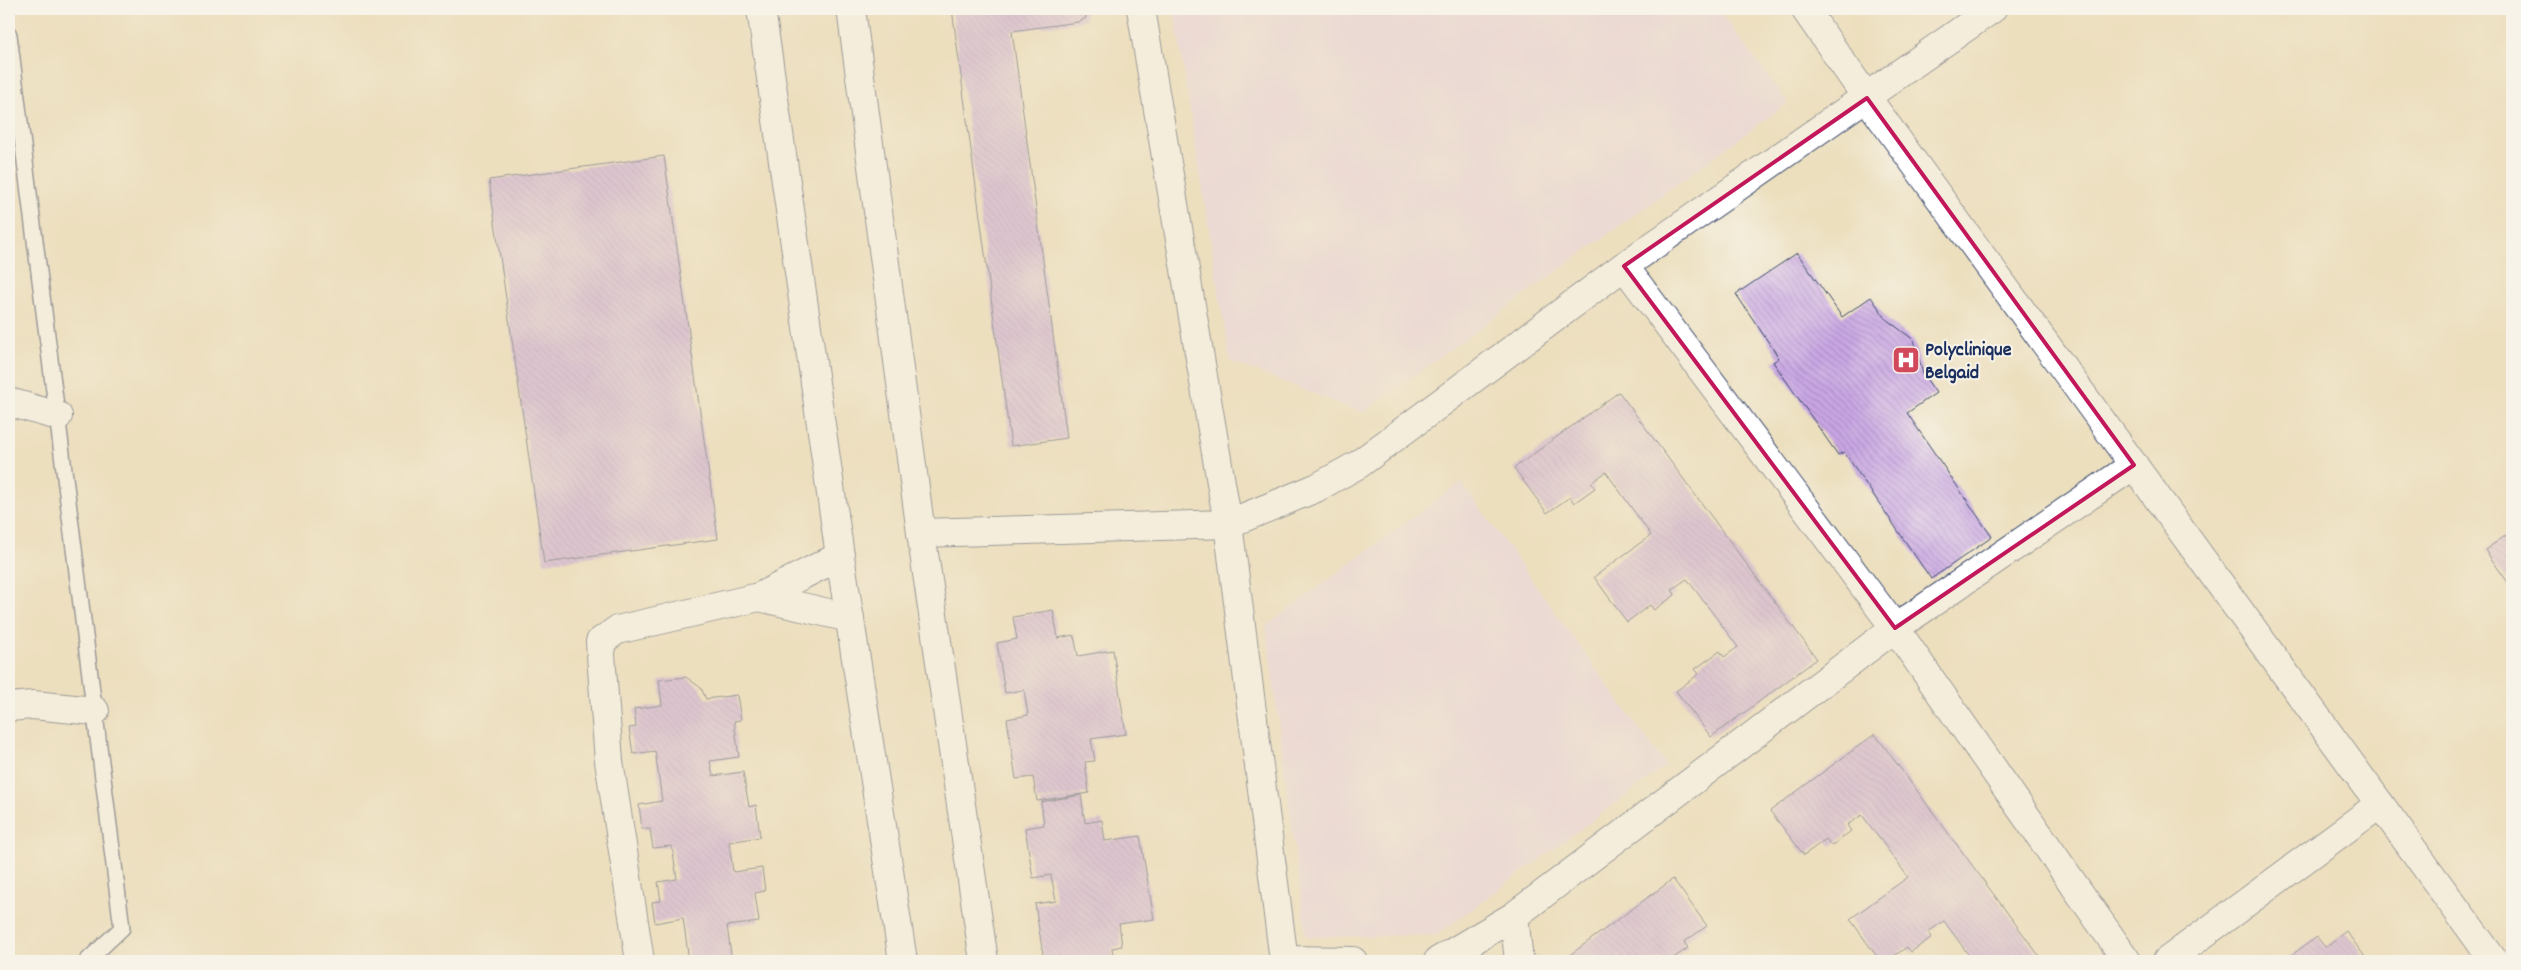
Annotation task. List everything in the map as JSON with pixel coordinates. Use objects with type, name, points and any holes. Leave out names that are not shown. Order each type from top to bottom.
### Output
[{"type":"street","points":[[761,9],[840,556],[903,961]]},
{"type":"street","points":[[851,9],[921,533],[984,961]]},
{"type":"street","points":[[1140,9],[1228,524],[1284,961],[1353,961]]},
{"type":"street","points":[[1805,9],[1867,98],[2494,961]]},
{"type":"street","points":[[921,533],[1228,524],[1316,488],[1359,464],[1624,266],[1992,9]]},
{"type":"street","points":[[1624,266],[1895,628],[2127,961]]},
{"type":"street","points":[[9,402],[58,416]]},
{"type":"street","points":[[1438,961],[1514,916],[1895,628],[2134,465]]},
{"type":"street","points":[[640,961],[609,761],[600,642],[617,630],[758,597],[840,556]]},
{"type":"street","points":[[758,597],[850,618]]},
{"type":"street","points":[[9,707],[33,705],[96,711]]},
{"type":"street","points":[[2167,961],[2380,804]]},
{"type":"street","points":[[1514,916],[1519,961]]},
{"type":"lane","points":[[9,35],[122,928],[87,961]]},
{"type":"highlighted area","points":[[1867,98],[2134,465],[1895,628],[1624,266]]},
{"type":"shaded area","points":[[1174,9],[1718,9],[1788,103],[1363,413],[1230,361]]},
{"type":"shaded area","points":[[1461,482],[1666,766],[1437,935],[1306,937],[1266,626]]},
{"type":"building","points":[[952,9],[1085,9],[1086,18],[1078,22],[1012,31],[1067,438],[1011,446]]},
{"type":"building","points":[[664,156],[718,539],[544,563],[489,180]]},
{"type":"building","points":[[1797,253],[1842,317],[1871,297],[1887,320],[1914,340],[1923,374],[1936,393],[1907,413],[1992,537],[1931,579],[1844,452],[1838,455],[1773,362],[1779,358],[1736,294]]},
{"type":"building","points":[[1619,392],[1817,659],[1711,737],[1676,691],[1699,674],[1695,669],[1720,651],[1724,657],[1738,647],[1687,579],[1672,589],[1675,595],[1654,610],[1650,605],[1627,622],[1594,577],[1651,535],[1606,472],[1591,483],[1595,488],[1574,503],[1570,497],[1547,513],[1514,468]]},
{"type":"building","points":[[2512,531],[2512,588],[2485,550]]},
{"type":"building","points":[[1053,610],[1058,638],[1074,635],[1078,656],[1113,650],[1126,734],[1091,739],[1095,761],[1085,762],[1089,793],[1037,801],[1033,777],[1016,779],[1007,719],[1028,715],[1024,690],[1005,693],[997,643],[1017,639],[1013,617]]},
{"type":"building","points":[[686,677],[701,688],[706,699],[737,695],[741,720],[734,721],[739,757],[710,761],[713,776],[743,772],[749,807],[756,805],[760,837],[729,842],[733,872],[762,868],[765,891],[755,893],[759,922],[727,926],[732,961],[689,961],[683,918],[655,923],[652,902],[661,901],[658,882],[677,879],[672,846],[653,848],[650,829],[642,829],[639,805],[662,801],[655,751],[633,754],[629,728],[636,727],[634,709],[662,705],[659,680]]},
{"type":"building","points":[[1875,734],[2043,961],[1973,961],[1944,921],[1928,932],[1932,937],[1911,952],[1907,947],[1887,961],[1880,961],[1850,919],[1908,877],[1862,815],[1847,825],[1851,831],[1831,846],[1826,839],[1804,855],[1770,811]]},
{"type":"building","points":[[1081,795],[1085,823],[1102,820],[1105,841],[1140,836],[1154,919],[1119,924],[1122,946],[1112,948],[1114,961],[1044,961],[1035,904],[1056,901],[1051,875],[1033,878],[1025,828],[1044,825],[1041,802]]},
{"type":"building","points":[[1673,879],[1707,926],[1684,942],[1688,948],[1669,961],[1659,959],[1656,961],[1570,961],[1567,957]]},
{"type":"building","points":[[2346,931],[2368,961],[2283,961],[2317,937],[2325,947]]},
{"type":"place","name":"Polyclinique Belgaid","points":[[1906,360]]}]
